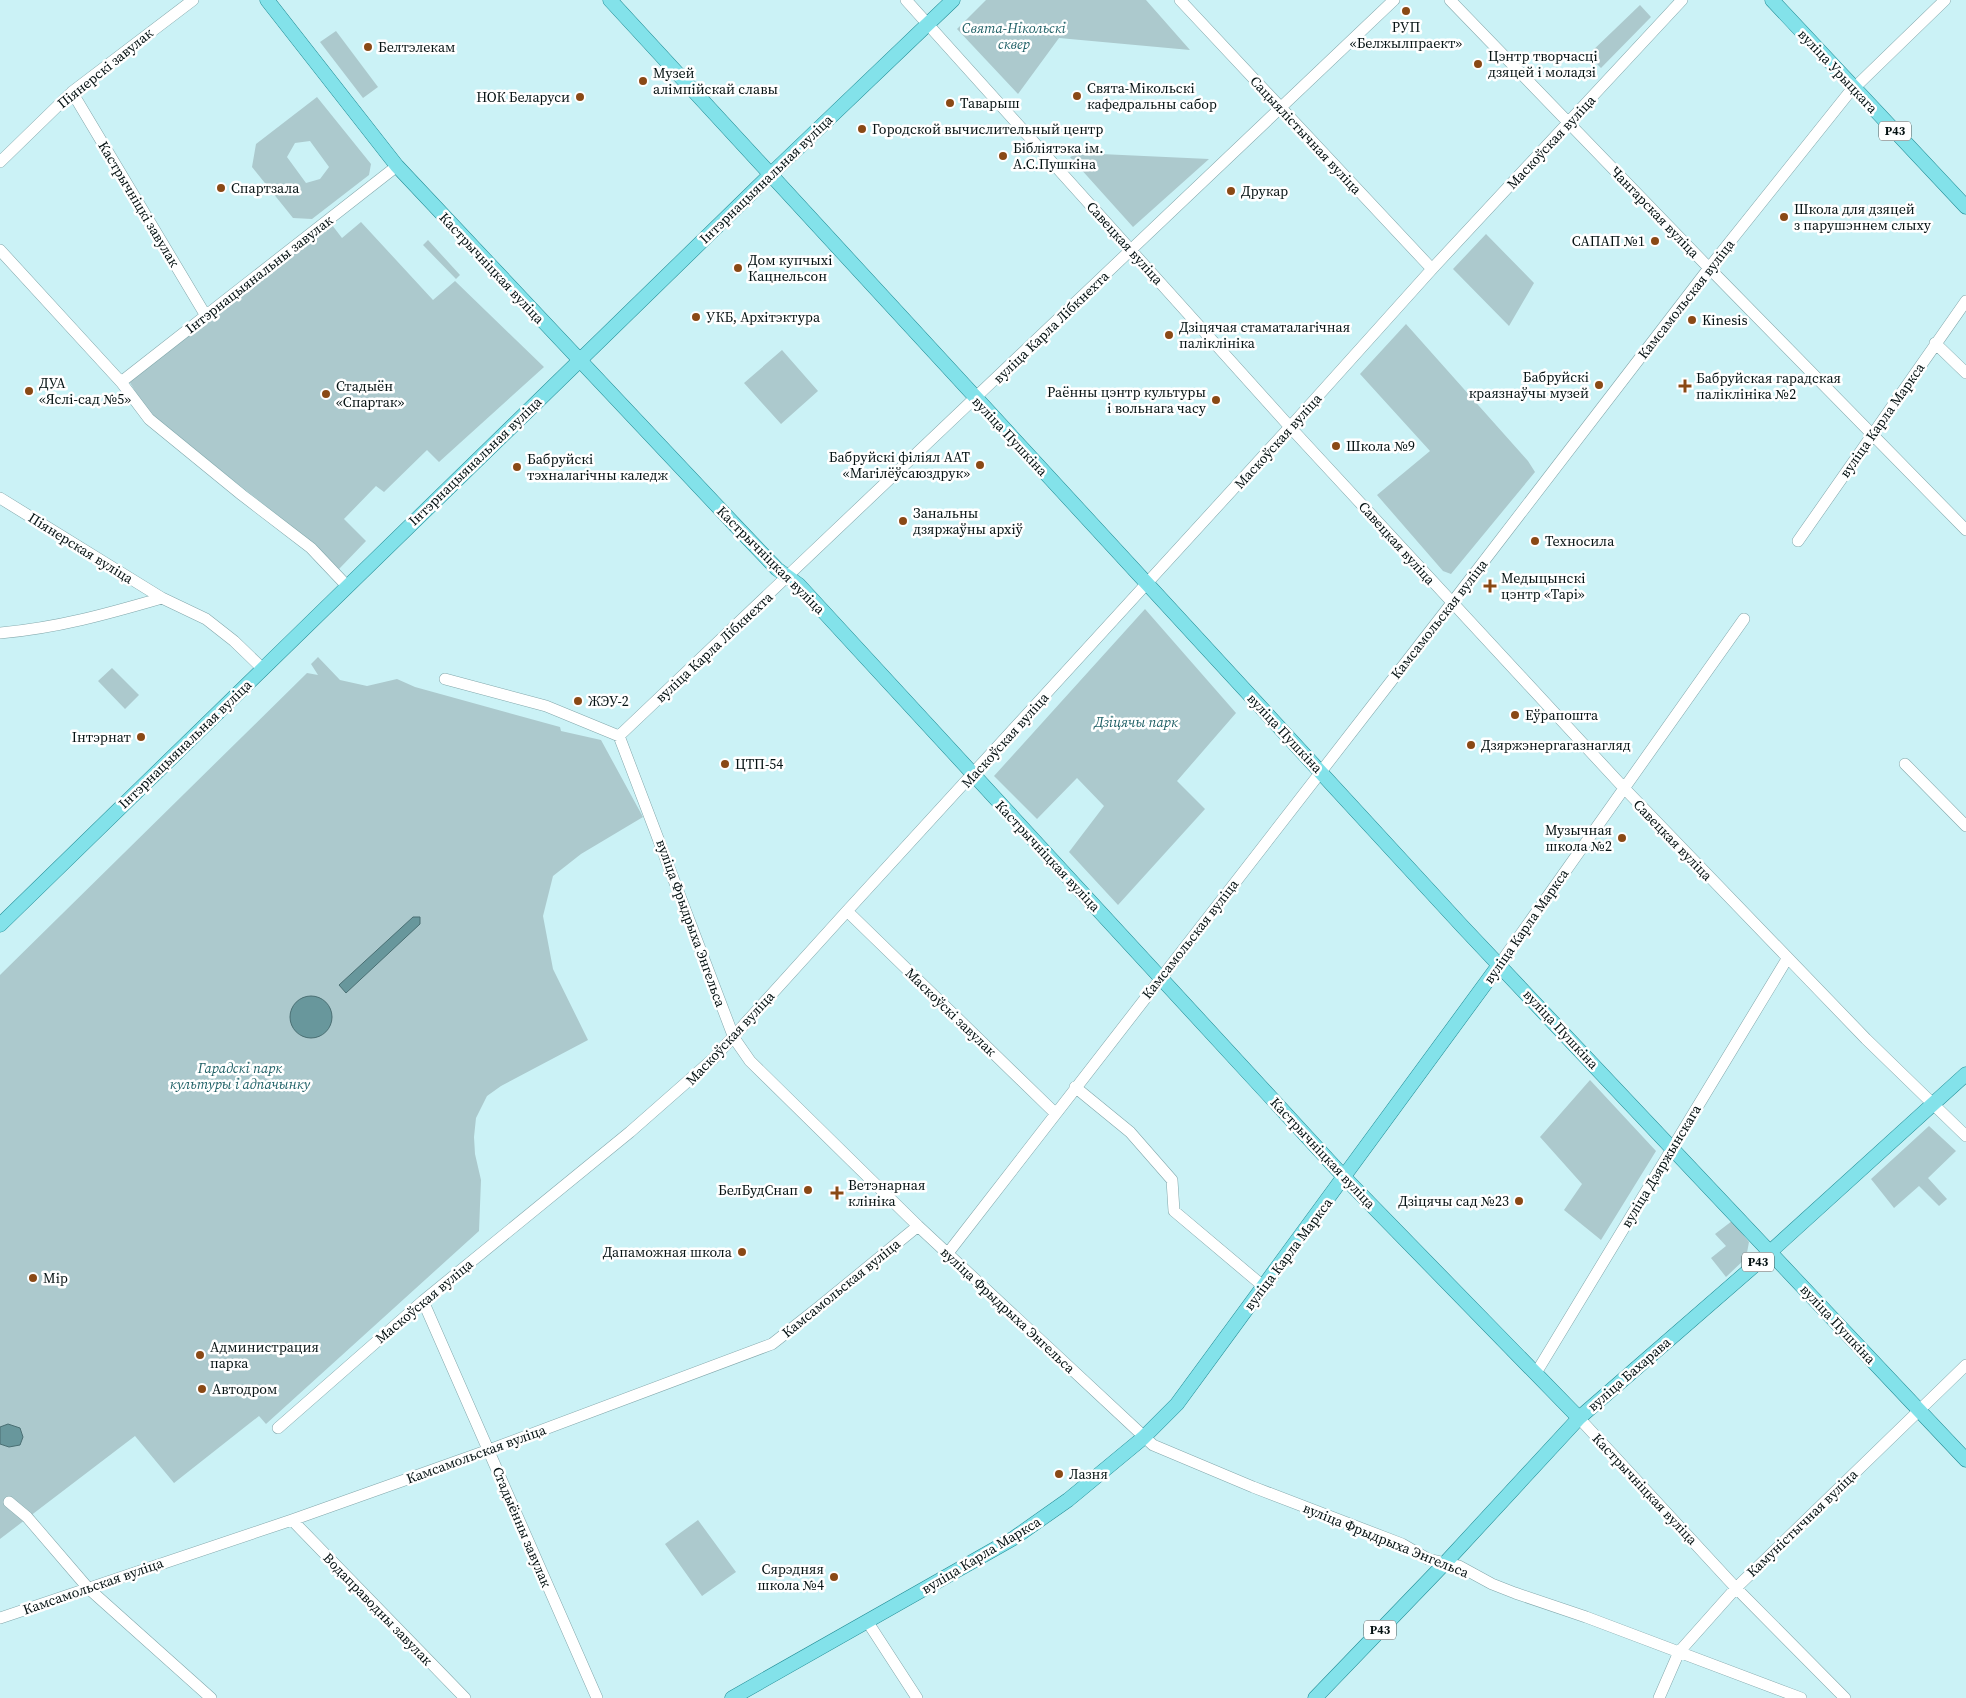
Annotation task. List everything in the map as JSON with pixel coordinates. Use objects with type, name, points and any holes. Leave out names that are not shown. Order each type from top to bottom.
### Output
[{"type":"main road","name":"Кастрычніцкая вуліца","points":[[267,0],[397,166],[578,361],[771,563],[800,585],[972,775],[1344,1177],[1579,1418]]},
{"type":"main road","name":"вуліца Пушкіна","points":[[610,0],[1499,965],[1673,1147],[1966,1460]]},
{"type":"main road","name":"Інтэрнацыянальная вуліца","points":[[0,925],[770,174],[953,0]]},
{"type":"main road","name":"вуліца Урыцкага","points":[[1772,0],[1966,207]]},
{"type":"main road","name":"вуліца Карла Маркса","points":[[732,1698],[1014,1538],[1068,1500],[1143,1438],[1177,1404],[1499,965]]},
{"type":"main road","name":"вуліца Бахарава","points":[[1315,1698],[1446,1562],[1579,1418],[1770,1252],[1966,1074]]},
{"type":"street","name":"Піянерскі завулак","points":[[0,162],[72,92],[193,0]]},
{"type":"street","name":"Савецкая вуліца","points":[[906,0],[1451,604],[1787,959],[1966,1136]]},
{"type":"street","name":"Сацыялістычная вуліца","points":[[1180,0],[1432,269]]},
{"type":"street","name":"вуліца Карла Лібкнехта","points":[[620,736],[1394,0]]},
{"type":"street","name":"Чангарская вуліца","points":[[1450,0],[1966,530]]},
{"type":"street","name":"Маскоўская вуліца","points":[[278,1428],[423,1301],[685,1086],[734,1038],[847,910],[1147,584],[1432,269],[1682,0]]},
{"type":"street","name":"Камсамольская вуліца","points":[[948,1253],[1709,268],[1854,88],[1945,0]]},
{"type":"street","name":"Кастрычніцкі завулак","points":[[72,92],[206,316]]},
{"type":"street","name":"Інтэрнацыянальны завулак","points":[[122,382],[397,166]]},
{"type":"street","points":[[0,250],[122,382],[149,419],[242,495],[312,548],[347,586]]},
{"type":"street","name":"вуліца Карла Маркса","points":[[1798,541],[1966,300]]},
{"type":"street","points":[[1935,343],[1966,373]]},
{"type":"street","name":"Піянерская вуліца","points":[[0,498],[162,598],[206,619],[234,641],[263,668]]},
{"type":"street","points":[[135,606],[140,585]]},
{"type":"street","points":[[0,633],[25,631],[95,618],[162,598]]},
{"type":"street","name":"вуліца Карла Маркса","points":[[1499,965],[1744,619]]},
{"type":"street","points":[[445,679],[546,706],[620,736]]},
{"type":"street","name":"вуліца Фрыдрыха Энгельса","points":[[620,736],[734,1038],[750,1062],[918,1226],[1143,1438],[1153,1445],[1204,1467],[1402,1544],[1428,1558],[1459,1566],[1492,1584],[1577,1613],[1800,1698]]},
{"type":"street","points":[[1905,764],[1966,826]]},
{"type":"street","name":"Маскоўскі завулак","points":[[847,910],[1055,1114]]},
{"type":"street","name":"вуліца Дзяржынскага","points":[[1536,1373],[1787,959]]},
{"type":"street","points":[[1076,1087],[1130,1132],[1172,1180],[1174,1211],[1263,1286]]},
{"type":"street","name":"Камсамольская вуліца","points":[[0,1618],[292,1520],[489,1450],[772,1344],[918,1226]]},
{"type":"street","name":"Стадыённы завулак","points":[[423,1301],[596,1698]]},
{"type":"street","name":"Камуністычная вуліца","points":[[1659,1698],[1678,1652],[1736,1588],[1966,1365]]},
{"type":"street","name":"Кастрычніцкая вуліца","points":[[1579,1418],[1736,1588],[1845,1698]]},
{"type":"street","points":[[9,1502],[26,1516],[88,1588],[211,1698]]},
{"type":"street","name":"Водаправодны завулак","points":[[292,1520],[465,1698]]},
{"type":"street","points":[[867,1621],[916,1698]]},
{"type":"green space","name":"Свята-Нікольскі сквер","points":[[986,0],[1146,0],[1190,50],[1059,38],[1018,94],[957,29]]},
{"type":"green space","points":[[1640,5],[1651,17],[1601,68],[1588,55]]},
{"type":"green space","points":[[336,31],[378,87],[363,98],[320,42]]},
{"type":"green space","points":[[317,97],[371,164],[369,175],[312,219],[293,218],[252,167],[256,144]],"holes":[[[310,141],[329,167],[320,179],[306,183],[287,157],[295,143]]]},
{"type":"green space","points":[[1079,153],[1209,159],[1133,227],[1070,157]]},
{"type":"green space","name":"Стадыён «Спартак»","points":[[361,222],[433,300],[455,281],[544,367],[439,462],[427,450],[384,492],[376,486],[344,519],[366,541],[339,569],[305,537],[157,420],[144,406],[129,381],[332,225],[342,238]]},
{"type":"green space","points":[[1486,234],[1534,283],[1509,326],[1453,269]]},
{"type":"green space","points":[[428,240],[460,275],[456,279],[423,245]]},
{"type":"green space","points":[[1406,324],[1528,461],[1535,472],[1451,574],[1443,571],[1377,495],[1430,451],[1360,374]]},
{"type":"green space","points":[[782,350],[818,391],[781,424],[744,383]]},
{"type":"green space","name":"Дзіцячы парк","points":[[1145,609],[1236,713],[1177,781],[1205,809],[1118,905],[1069,852],[1104,806],[1077,778],[1037,819],[994,776]]},
{"type":"green space","name":"Гарадскі парк культуры і адпачынку","points":[[318,657],[340,680],[367,686],[397,679],[415,687],[560,727],[561,731],[601,740],[643,817],[581,854],[553,876],[543,916],[553,969],[588,1040],[501,1086],[487,1096],[476,1118],[474,1137],[475,1154],[481,1180],[479,1231],[266,1424],[259,1416],[174,1483],[135,1436],[0,1539],[0,975],[307,673],[318,675],[311,664]]},
{"type":"green space","points":[[112,668],[139,695],[125,709],[98,681]]},
{"type":"green space","points":[[1590,1080],[1656,1151],[1601,1240],[1564,1210],[1582,1184],[1540,1137]]},
{"type":"green space","points":[[1929,1126],[1956,1151],[1928,1178],[1947,1199],[1939,1206],[1919,1186],[1894,1208],[1871,1179]]},
{"type":"green space","points":[[1732,1221],[1749,1242],[1746,1258],[1726,1277],[1711,1258],[1726,1246],[1715,1234]]},
{"type":"green space","points":[[698,1520],[736,1572],[702,1596],[665,1544]]},
{"type":"shaded area","points":[[413,917],[420,917],[420,924],[346,993],[339,985]]},
{"type":"shaded area","points":[[315,996],[323,999],[329,1005],[332,1017],[329,1029],[323,1035],[307,1038],[299,1035],[293,1029],[290,1013],[293,1005],[299,999]]},
{"type":"shaded area","points":[[8,1424],[20,1428],[23,1437],[20,1445],[9,1447],[0,1444],[0,1427]]},
{"type":"place","name":"РУП «Белжылпраект»","points":[[1406,11]]},
{"type":"place","name":"Белтэлекам","points":[[368,47]]},
{"type":"place","name":"Цэнтр творчасці дзяцей і моладзі","points":[[1478,64]]},
{"type":"place","name":"Музей алімпійскай славы","points":[[643,81]]},
{"type":"place","name":"Свята-Мікольскі кафедральны сабор","points":[[1077,96]]},
{"type":"place","name":"НОК Беларуси","points":[[580,97]]},
{"type":"place","name":"Таварыш","points":[[950,103]]},
{"type":"place","name":"Городской вычислительный центр","points":[[862,129]]},
{"type":"place","name":"Бібліятэка ім. А.С.Пушкіна","points":[[1003,156]]},
{"type":"place","name":"Спартзала","points":[[221,188]]},
{"type":"place","name":"Друкар","points":[[1231,191]]},
{"type":"place","name":"Школа для дзяцей з парушэннем слыху","points":[[1784,217]]},
{"type":"place","name":"САПАП №1","points":[[1655,241]]},
{"type":"place","name":"Дом купчыхі Кацнельсон","points":[[738,268]]},
{"type":"place","name":"УКБ, Архітэктура","points":[[696,317]]},
{"type":"place","name":"Kinesis","points":[[1692,320]]},
{"type":"place","name":"Дзіцячая стаматалагічная паліклініка","points":[[1169,335]]},
{"type":"place","name":"Бабруйскі краязнаўчы музей","points":[[1599,385]]},
{"type":"place","name":"Бабруйская гарадская паліклініка №2","points":[[1685,386]]},
{"type":"place","name":"ДУА «Яслі-сад №5»","points":[[29,391]]},
{"type":"place","name":"Стадыён «Спартак»","points":[[326,394]]},
{"type":"place","name":"Раённы цэнтр культуры і вольнага часу","points":[[1216,400]]},
{"type":"place","name":"Школа №9","points":[[1336,446]]},
{"type":"place","name":"Бабруйскі філіял ААТ «Магілёўсаюздрук»","points":[[980,465]]},
{"type":"place","name":"Бабруйскі тэхналагічны каледж","points":[[517,467]]},
{"type":"place","name":"Занальны дзяржаўны архіў","points":[[903,521]]},
{"type":"place","name":"Техносила","points":[[1535,541]]},
{"type":"place","name":"Медыцынскі цэнтр «Тарі»","points":[[1490,586]]},
{"type":"place","name":"ЖЭУ-2","points":[[578,701]]},
{"type":"place","name":"Еўрапошта","points":[[1515,715]]},
{"type":"place","name":"Інтэрнат","points":[[141,737]]},
{"type":"place","name":"Дзяржэнергагазнагляд","points":[[1471,745]]},
{"type":"place","name":"ЦТП-54","points":[[725,764]]},
{"type":"place","name":"Музычная школа №2","points":[[1622,838]]},
{"type":"place","name":"БелБудСнап","points":[[808,1190]]},
{"type":"place","name":"Ветэнарная клініка","points":[[837,1193]]},
{"type":"place","name":"Дзіцячы сад №23","points":[[1519,1201]]},
{"type":"place","name":"Дапаможная школа","points":[[742,1252]]},
{"type":"place","name":"Мір","points":[[33,1278]]},
{"type":"place","name":"Администрация парка","points":[[200,1355]]},
{"type":"place","name":"Автодром","points":[[202,1389]]},
{"type":"place","name":"Лазня","points":[[1059,1474]]},
{"type":"place","name":"Сярэдняя школа №4","points":[[834,1577]]}]
